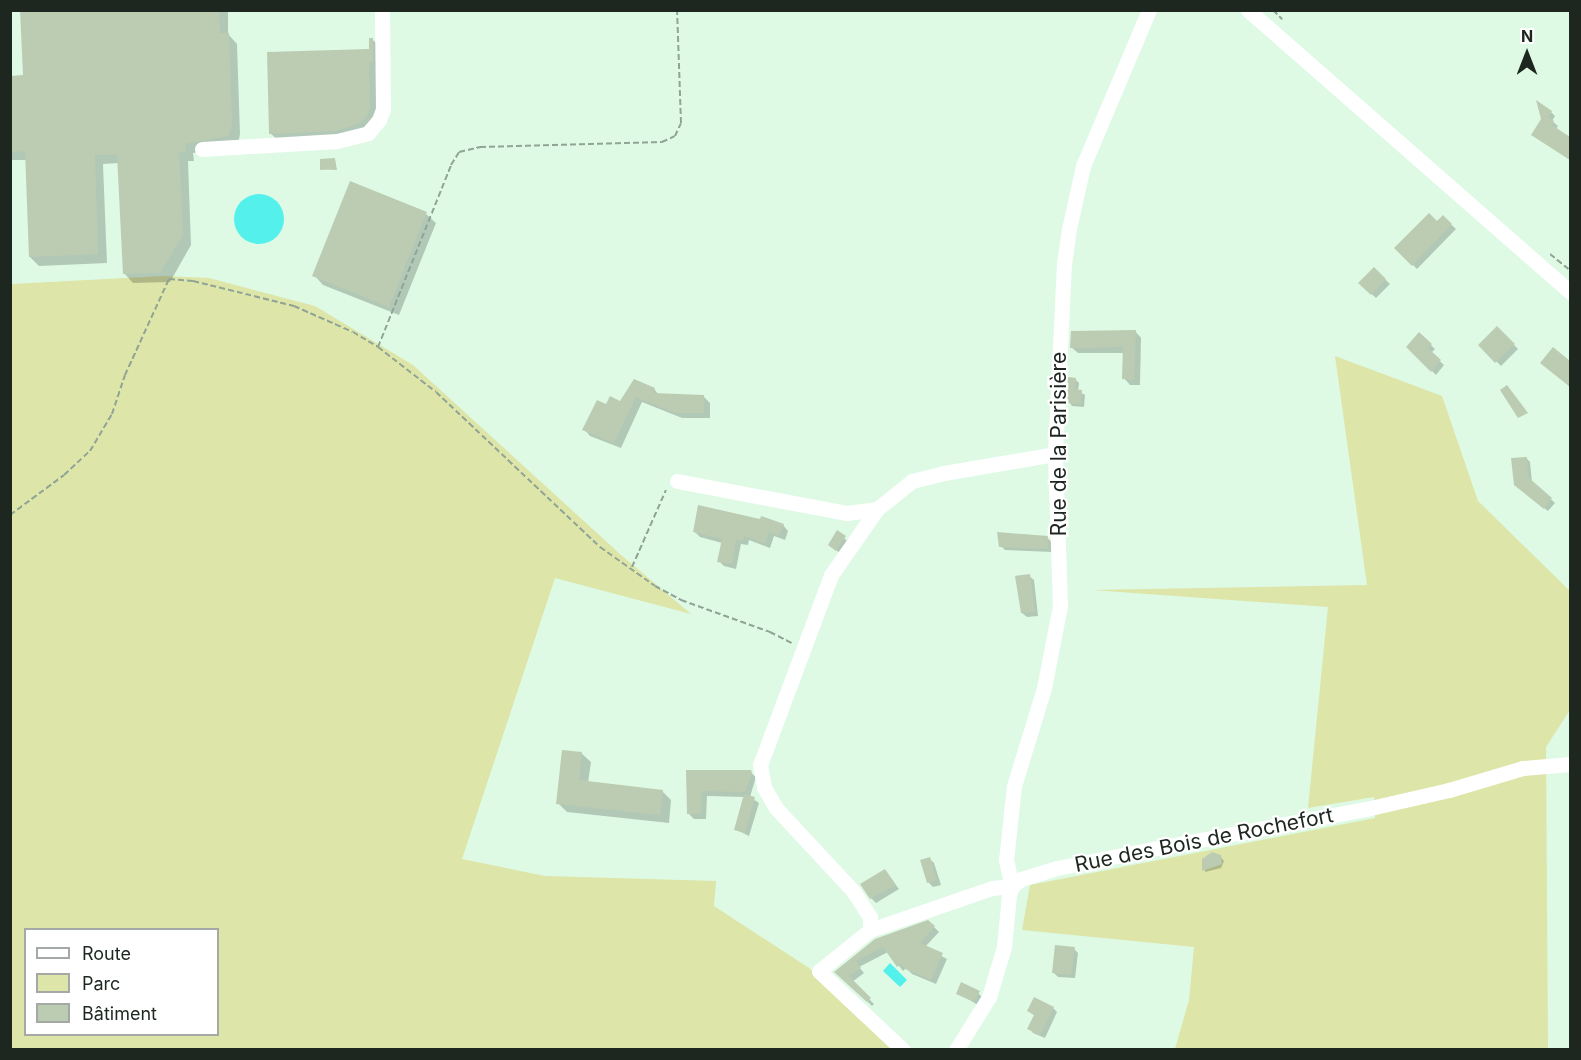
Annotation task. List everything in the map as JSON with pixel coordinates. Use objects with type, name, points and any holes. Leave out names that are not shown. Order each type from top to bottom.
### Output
[{"type":"street","points":[[202,149],[337,141],[368,133],[379,120],[383,109],[381,10]]},
{"type":"street","name":"Rue de la Parisière","points":[[1012,886],[1006,860],[1014,786],[1044,688],[1060,606],[1055,454],[1064,264],[1074,198],[1096,135],[1149,10]]},
{"type":"street","points":[[1248,10],[1570,292]]},
{"type":"street","points":[[870,930],[870,917],[854,892],[776,808],[764,787],[760,765],[831,575],[877,509],[912,481],[944,473],[1055,454]]},
{"type":"street","points":[[677,481],[846,513],[877,509]]},
{"type":"street","name":"Rue des Bois de Rochefort","points":[[903,1050],[819,971],[870,930],[992,888],[1012,886],[1021,879],[1057,868],[1365,809],[1449,790],[1523,768],[1570,764]]},
{"type":"street","points":[[956,1050],[980,1015],[996,980],[1012,886]]},
{"type":"path","points":[[378,347],[451,165],[459,152],[480,147],[662,142],[675,136],[681,123],[676,10]]},
{"type":"path","points":[[10,515],[64,475],[90,451],[112,414],[125,375],[169,279],[193,281],[294,306],[353,332],[378,347],[436,392],[600,547],[655,586],[681,600],[770,632],[803,649]]},
{"type":"path","points":[[632,568],[662,496],[677,481]]},
{"type":"green space","points":[[164,276],[209,278],[315,306],[413,365],[620,554],[691,614],[555,578],[462,859],[545,876],[716,881],[714,906],[809,968],[895,1049],[11,1050],[11,284]]},
{"type":"green space","points":[[1335,356],[1442,396],[1478,501],[1570,591],[1570,710],[1546,747],[1548,1049],[1175,1049],[1189,1000],[1194,947],[1022,930],[1030,885],[1375,818],[1374,797],[1308,808],[1328,607],[1092,590],[1367,585]]},
{"type":"water","points":[[264,194],[277,201],[283,209],[283,229],[277,237],[269,243],[254,244],[241,237],[235,229],[234,214],[241,201],[249,195]]},
{"type":"water","points":[[890,963],[907,980],[900,987],[883,971]]},
{"type":"building","points":[[20,10],[219,10],[220,33],[229,33],[232,124],[229,136],[185,144],[186,152],[179,152],[183,235],[160,273],[123,274],[117,155],[95,155],[98,254],[29,257],[25,151],[10,152],[10,76],[23,75]]},
{"type":"building","points":[[369,38],[373,38],[373,62],[369,62],[370,106],[368,115],[360,123],[335,131],[269,134],[267,52],[369,49]]},
{"type":"building","points":[[1536,100],[1552,111],[1548,117],[1554,121],[1552,125],[1570,137],[1570,160],[1531,135],[1541,119]]},
{"type":"building","points":[[335,158],[336,169],[320,170],[320,159]]},
{"type":"building","points":[[350,181],[427,212],[389,307],[312,276]]},
{"type":"building","points":[[1429,213],[1437,221],[1443,215],[1452,224],[1412,266],[1394,248]]},
{"type":"building","points":[[1374,267],[1386,279],[1371,295],[1358,283]]},
{"type":"building","points":[[1497,326],[1515,344],[1495,363],[1478,345]]},
{"type":"building","points":[[1136,330],[1134,380],[1122,379],[1123,347],[1070,348],[1071,331]]},
{"type":"building","points":[[1419,332],[1432,344],[1428,348],[1441,360],[1431,372],[1406,347]]},
{"type":"building","points":[[1553,347],[1570,361],[1570,387],[1540,363]]},
{"type":"building","points":[[1068,377],[1076,378],[1075,389],[1082,390],[1081,404],[1067,403]]},
{"type":"building","points":[[634,379],[655,388],[653,393],[704,395],[704,413],[675,413],[636,397],[614,443],[582,430],[597,400],[606,404],[610,396],[620,401]]},
{"type":"building","points":[[1507,385],[1528,413],[1518,418],[1500,390]]},
{"type":"building","points":[[1527,457],[1528,477],[1552,498],[1544,509],[1514,485],[1511,458]]},
{"type":"building","points":[[698,505],[760,519],[761,516],[784,524],[779,536],[769,532],[765,544],[744,536],[743,541],[736,540],[732,564],[717,562],[722,539],[693,532]]},
{"type":"building","points":[[837,530],[846,536],[836,551],[828,545]]},
{"type":"building","points":[[997,532],[1048,536],[1048,549],[999,547]]},
{"type":"building","points":[[1030,574],[1035,612],[1021,613],[1015,576]]},
{"type":"building","points":[[562,750],[582,752],[579,780],[663,790],[660,815],[556,804]]},
{"type":"building","points":[[686,770],[751,770],[752,773],[745,792],[702,791],[701,814],[687,814]]},
{"type":"building","points":[[744,794],[755,797],[745,833],[734,830]]},
{"type":"building","points":[[1212,852],[1221,855],[1222,864],[1202,871],[1202,859]]},
{"type":"building","points":[[930,857],[937,880],[927,883],[920,860]]},
{"type":"building","points":[[885,869],[896,885],[870,899],[860,884]]},
{"type":"building","points":[[928,920],[935,926],[920,943],[943,953],[931,980],[905,969],[901,964],[897,967],[883,947],[856,961],[861,968],[849,976],[871,998],[867,1002],[834,972],[875,939]]},
{"type":"building","points":[[1055,945],[1075,947],[1071,975],[1052,973]]},
{"type":"building","points":[[961,982],[980,991],[974,1002],[956,994]]},
{"type":"building","points":[[1034,997],[1054,1007],[1040,1035],[1027,1029],[1034,1015],[1027,1011]]}]
